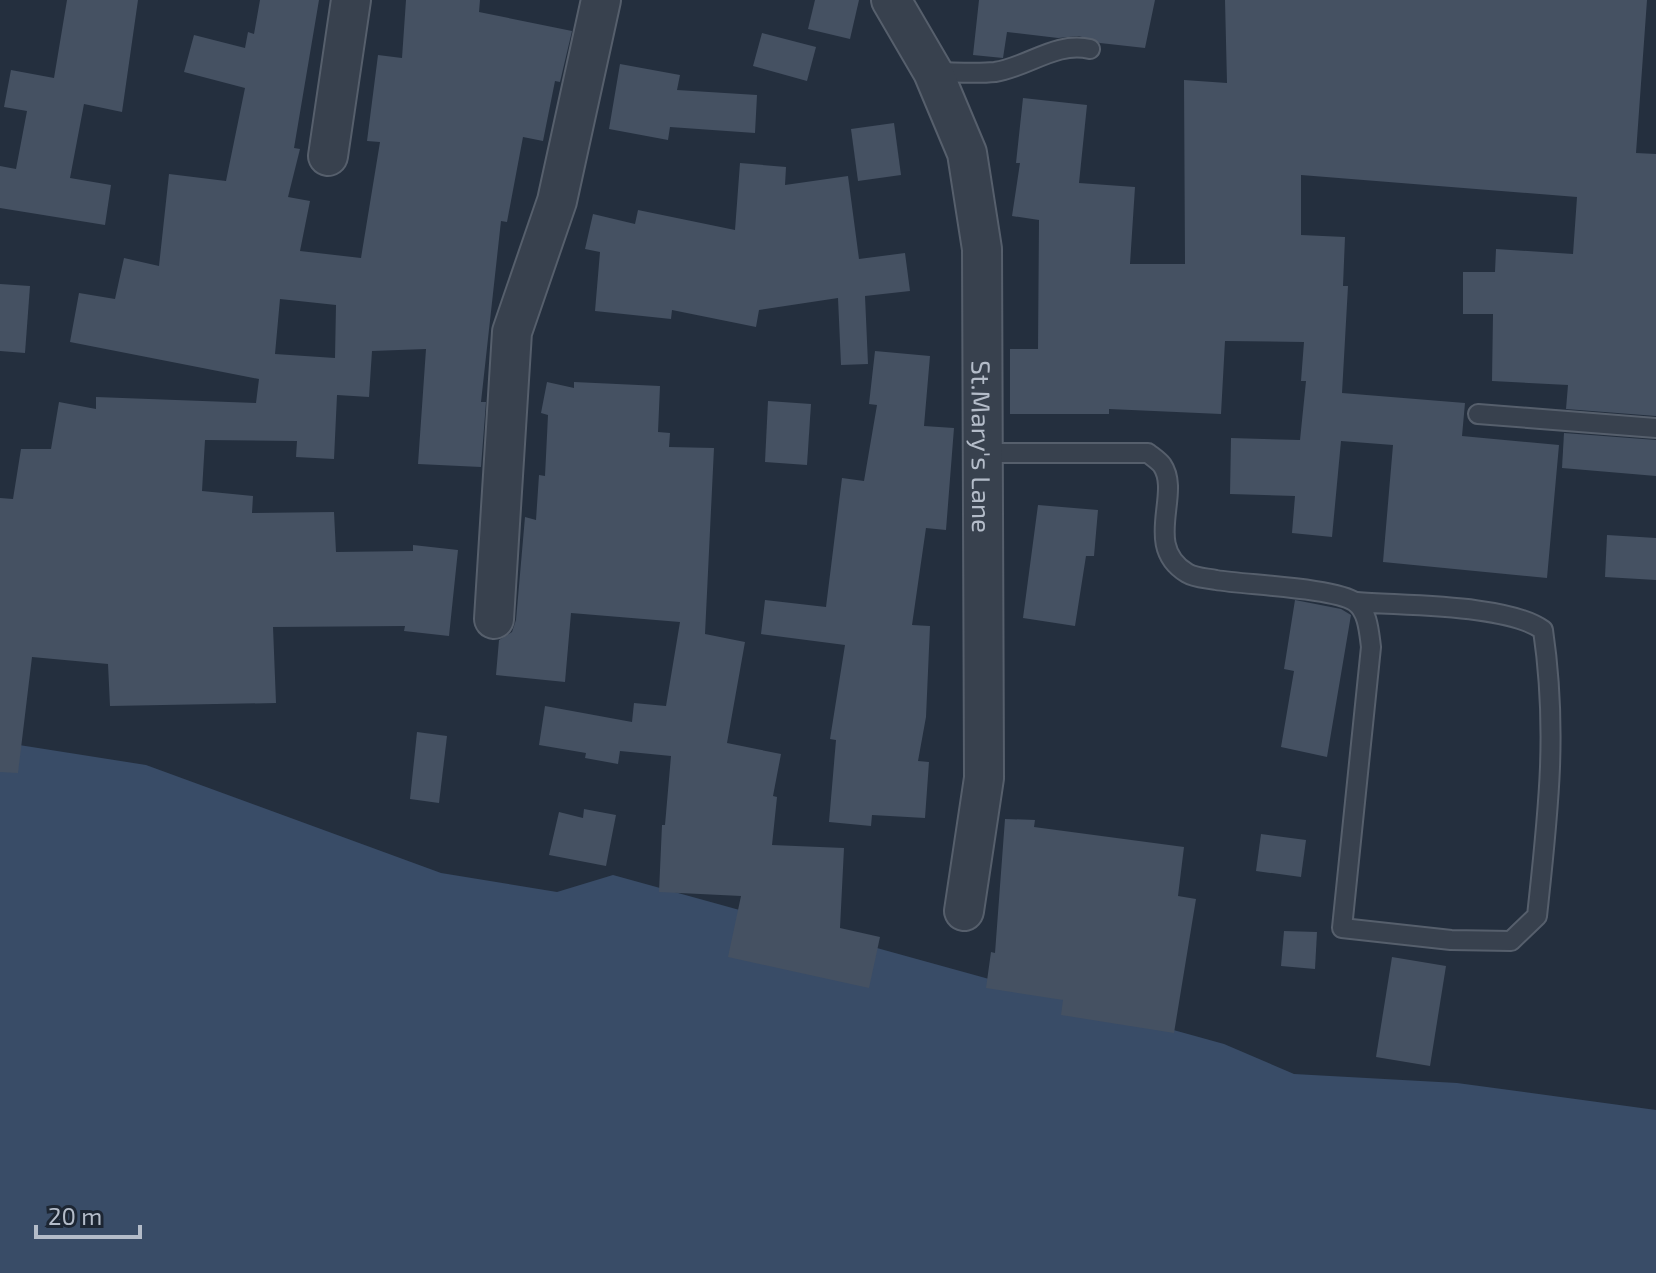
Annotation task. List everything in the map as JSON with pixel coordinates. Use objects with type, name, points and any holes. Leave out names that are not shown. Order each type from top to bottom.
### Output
[{"type":"street","points":[[328,156],[351,0]]},
{"type":"street","points":[[494,619],[512,332],[557,201],[601,0]]},
{"type":"street","name":"St.Mary's Lane","points":[[891,0],[933,72],[967,153],[982,249],[986,453],[984,778],[964,911]]},
{"type":"lane","points":[[933,72],[994,72],[1028,63],[1051,51],[1077,46],[1090,49]]},
{"type":"lane","points":[[1478,414],[1656,428]]},
{"type":"lane","points":[[986,453],[1148,453],[1163,466],[1167,481],[1162,533],[1177,565],[1189,575],[1256,587],[1339,595],[1357,602],[1462,610],[1528,619],[1543,630],[1551,686],[1550,796],[1537,916],[1511,941],[1451,940],[1342,928],[1371,647],[1366,616],[1357,602]]},
{"type":"water","points":[[0,742],[146,765],[441,873],[557,892],[613,875],[1224,1044],[1294,1074],[1457,1083],[1656,1110],[1656,1273],[0,1273]]},
{"type":"building","points":[[67,0],[138,0],[122,112],[84,104],[70,178],[111,185],[105,225],[0,208],[0,166],[16,169],[27,111],[4,107],[11,70],[54,78]]},
{"type":"building","points":[[260,0],[319,0],[294,148],[300,149],[288,197],[310,201],[300,251],[361,258],[380,142],[367,141],[378,55],[402,58],[406,0],[480,0],[479,12],[572,31],[560,82],[555,81],[543,141],[523,137],[507,222],[501,221],[481,402],[486,402],[481,467],[418,464],[426,349],[372,351],[369,397],[337,395],[334,459],[296,457],[297,441],[205,440],[202,491],[253,496],[252,513],[334,512],[336,552],[413,551],[413,545],[458,550],[449,636],[404,631],[405,626],[273,627],[276,703],[110,706],[108,664],[32,657],[18,773],[0,772],[0,498],[13,499],[21,449],[51,449],[59,402],[96,409],[96,397],[256,403],[259,379],[70,342],[79,293],[115,299],[124,258],[159,266],[169,174],[226,181],[245,88],[184,72],[194,35],[245,48],[248,32],[254,34]],"holes":[[[280,299],[336,305],[335,358],[275,354]]]},
{"type":"building","points":[[815,0],[859,0],[850,39],[808,29]]},
{"type":"building","points":[[979,0],[1155,0],[1145,48],[1100,43],[1079,36],[1058,38],[1007,32],[1003,58],[973,55]]},
{"type":"building","points":[[1225,0],[1647,0],[1636,153],[1656,154],[1656,416],[1566,409],[1568,385],[1492,381],[1493,314],[1463,314],[1463,272],[1495,272],[1496,249],[1573,254],[1577,197],[1301,175],[1301,235],[1345,237],[1343,286],[1348,286],[1342,393],[1465,403],[1462,436],[1559,445],[1547,578],[1383,562],[1393,445],[1341,441],[1332,537],[1292,533],[1295,496],[1230,494],[1231,438],[1300,440],[1306,381],[1301,381],[1304,342],[1225,341],[1221,414],[1109,409],[1109,414],[1010,414],[1010,349],[1038,349],[1039,220],[1012,216],[1020,163],[1016,163],[1023,98],[1087,105],[1079,183],[1135,187],[1130,264],[1185,264],[1184,80],[1227,83]]},
{"type":"building","points":[[762,33],[816,47],[807,81],[753,66]]},
{"type":"building","points":[[620,64],[680,75],[677,90],[757,95],[755,133],[670,127],[668,140],[609,129]]},
{"type":"building","points":[[894,123],[901,175],[858,181],[851,129]]},
{"type":"building","points":[[740,163],[786,167],[785,185],[848,176],[859,259],[905,253],[910,291],[865,296],[868,364],[841,365],[838,298],[759,310],[756,327],[672,310],[671,319],[595,311],[600,252],[585,249],[593,214],[635,224],[638,210],[735,230]]},
{"type":"building","points":[[0,284],[30,286],[25,353],[0,351]]},
{"type":"building","points":[[875,351],[930,356],[924,426],[954,428],[946,530],[926,528],[912,625],[930,626],[926,717],[918,761],[929,762],[925,818],[872,815],[871,826],[829,822],[836,740],[830,739],[845,645],[761,634],[765,600],[826,607],[842,478],[864,481],[877,405],[869,404]]},
{"type":"building","points":[[547,382],[574,388],[574,382],[660,386],[658,432],[670,433],[669,447],[714,448],[705,634],[745,642],[727,743],[781,754],[773,796],[777,797],[772,845],[844,848],[840,928],[880,937],[869,988],[728,957],[741,896],[659,892],[662,825],[665,825],[671,756],[620,751],[618,764],[585,758],[586,753],[539,745],[545,706],[632,722],[634,703],[666,706],[680,622],[571,613],[565,682],[496,675],[499,640],[512,632],[516,620],[525,517],[536,520],[539,475],[545,476],[548,415],[541,413]]},
{"type":"building","points":[[768,401],[811,404],[807,465],[765,462]]},
{"type":"building","points":[[1564,433],[1656,440],[1656,476],[1562,468]]},
{"type":"building","points":[[1038,505],[1098,510],[1094,556],[1086,556],[1075,626],[1023,618]]},
{"type":"building","points":[[1607,535],[1656,538],[1656,580],[1605,577]]},
{"type":"building","points":[[1295,600],[1341,609],[1351,615],[1327,757],[1281,747],[1294,671],[1284,669]]},
{"type":"building","points":[[417,732],[447,736],[439,803],[410,799]]},
{"type":"building","points":[[584,809],[616,815],[606,866],[549,855],[559,812],[583,818]]},
{"type":"building","points":[[1005,819],[1035,820],[1034,827],[1184,847],[1178,896],[1196,899],[1174,1033],[1061,1015],[1063,1000],[986,988],[991,952],[995,953]]},
{"type":"building","points":[[1261,834],[1306,840],[1301,877],[1256,871]]},
{"type":"building","points":[[1284,931],[1317,932],[1315,969],[1281,966]]},
{"type":"building","points":[[1392,957],[1446,966],[1430,1066],[1376,1057]]}]
